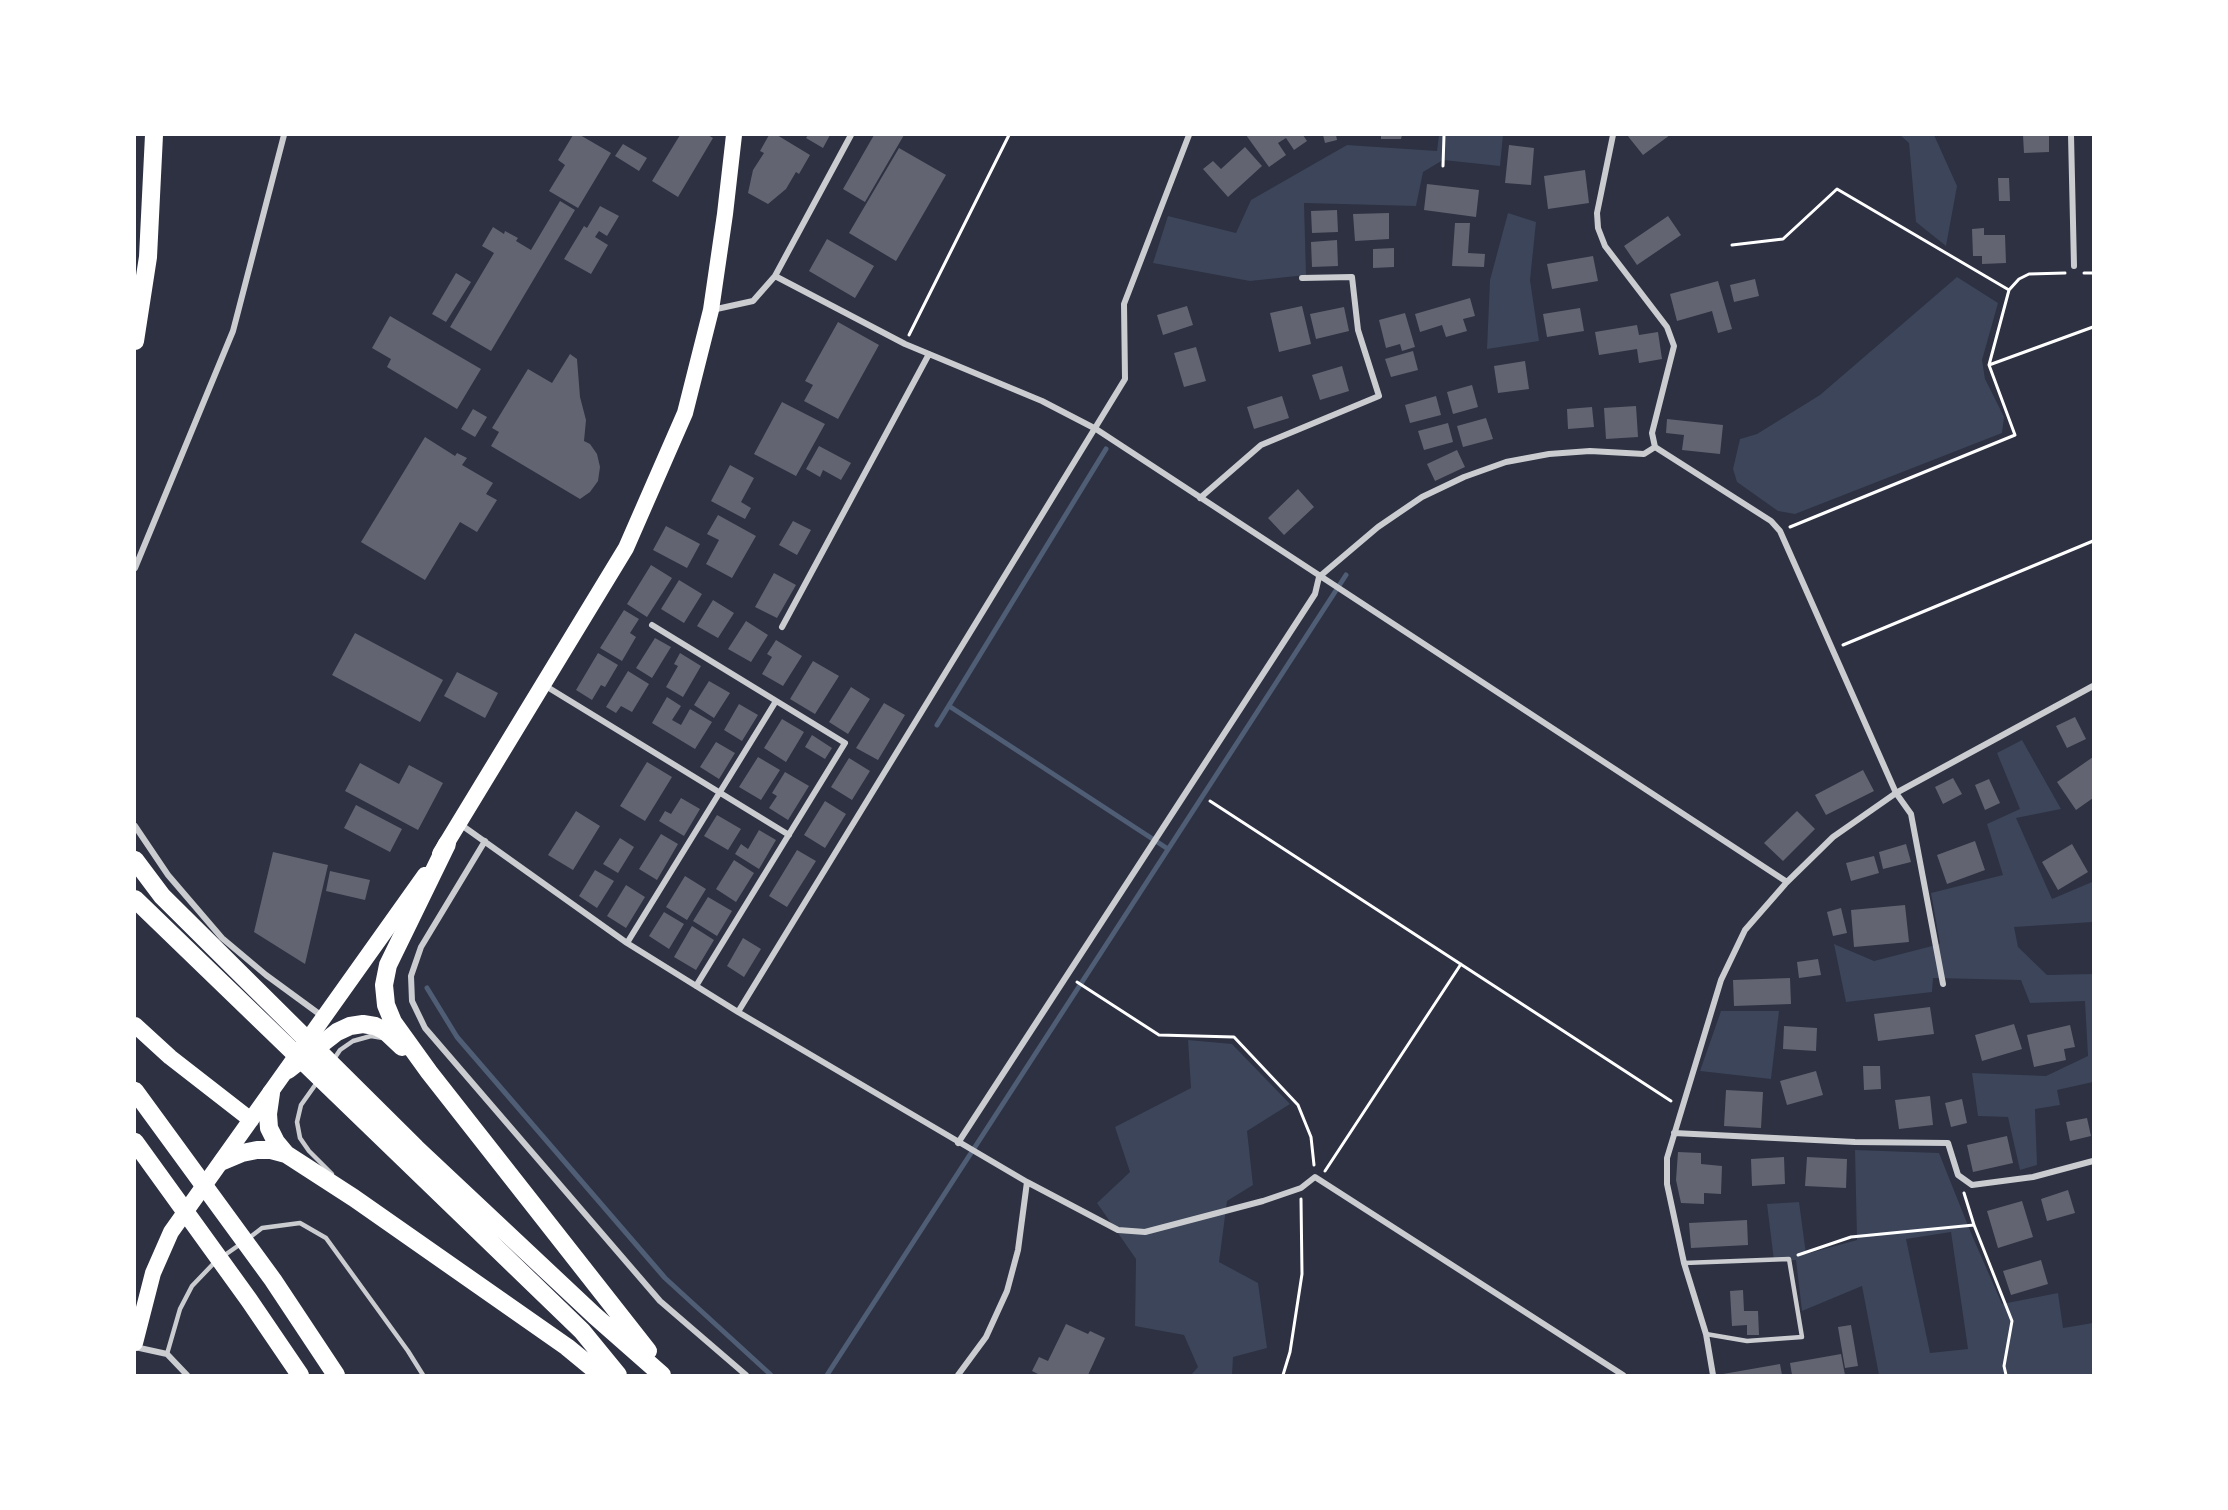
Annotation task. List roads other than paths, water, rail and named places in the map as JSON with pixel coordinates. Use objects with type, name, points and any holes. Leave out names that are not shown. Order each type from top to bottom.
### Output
[{"type":"highway","points":[[135,341],[148,257],[154,135]]},
{"type":"highway","points":[[135,1345],[153,1273],[171,1232],[447,844],[626,548],[685,413],[711,310],[734,135]]},
{"type":"highway","points":[[447,844],[388,965],[384,985],[386,1005],[393,1022],[429,1072],[667,1375]]},
{"type":"highway","points":[[135,860],[162,897],[582,1331],[618,1375]]},
{"type":"highway","points":[[135,899],[411,1154],[662,1375]]},
{"type":"highway","points":[[288,1070],[337,1032],[350,1026],[363,1024],[375,1026],[394,1039],[429,1072]]},
{"type":"highway","points":[[135,1025],[170,1057],[251,1120]]},
{"type":"highway","points":[[135,1091],[344,1375]]},
{"type":"highway","points":[[271,1093],[269,1128],[276,1142],[286,1154]]},
{"type":"highway","points":[[135,1142],[300,1375]]},
{"type":"highway","points":[[223,1161],[257,1150],[272,1150],[286,1154],[354,1198],[567,1347],[601,1375]]},
{"type":"highway","points":[[273,1280],[336,1375]]},
{"type":"street","points":[[135,568],[233,331],[284,135]]},
{"type":"street","points":[[711,310],[753,301],[775,276],[851,135]]},
{"type":"street","points":[[738,1012],[1125,379],[1124,304],[1189,135]]},
{"type":"street","points":[[1613,135],[1597,213],[1598,228],[1605,246],[1667,327],[1674,346],[1652,433],[1655,447],[1771,521],[1780,531],[1896,793],[1911,814],[1943,984]]},
{"type":"street","points":[[2071,135],[2074,266]]},
{"type":"street","points":[[775,276],[905,344],[1042,400],[1096,429],[1787,882]]},
{"type":"street","points":[[1200,498],[1261,445],[1379,396],[1358,330],[1352,278],[1302,278]]},
{"type":"street","points":[[782,627],[930,354]]},
{"type":"street","points":[[958,1143],[1315,594],[1319,576],[1387,521],[1422,497],[1464,477],[1506,462],[1549,454],[1590,451],[1644,454],[1655,447]]},
{"type":"street","points":[[652,625],[846,743],[696,986]]},
{"type":"street","points":[[544,684],[789,835]]},
{"type":"street","points":[[1713,1375],[1706,1334],[1684,1263],[1667,1184],[1667,1158],[1721,980],[1745,930],[1787,882],[1833,837],[1896,793],[2093,686]]},
{"type":"street","points":[[627,943],[776,701]]},
{"type":"street","points":[[460,824],[627,943],[738,1012],[958,1143],[1118,1230],[1146,1232],[1263,1202],[1301,1188],[1315,1177],[1623,1375]]},
{"type":"street","points":[[135,826],[168,875],[222,938],[266,975],[325,1018]]},
{"type":"street","points":[[485,841],[421,947],[411,976],[412,1001],[425,1028],[660,1301],[746,1375]]},
{"type":"street","points":[[1674,1133],[1855,1142],[1948,1143],[1958,1174],[1972,1185],[2033,1177],[2093,1161]]},
{"type":"street","points":[[958,1375],[986,1337],[1007,1291],[1018,1250],[1027,1182]]},
{"type":"street","points":[[135,1345],[167,1354],[187,1375]]},
{"type":"lane","points":[[354,1198],[309,1151],[300,1138],[297,1122],[301,1105],[340,1050],[353,1041],[370,1036],[394,1039]]},
{"type":"lane","points":[[167,1354],[180,1309],[192,1286],[218,1259],[262,1228],[300,1223],[326,1238],[423,1375]]},
{"type":"lane","points":[[1684,1263],[1789,1259],[1802,1337],[1747,1341],[1706,1334]]},
{"type":"waterway","points":[[937,725],[1106,449]]},
{"type":"waterway","points":[[827,1375],[1346,575]]},
{"type":"waterway","points":[[949,706],[1168,849]]},
{"type":"waterway","points":[[427,988],[457,1037],[665,1278],[771,1375]]}]
